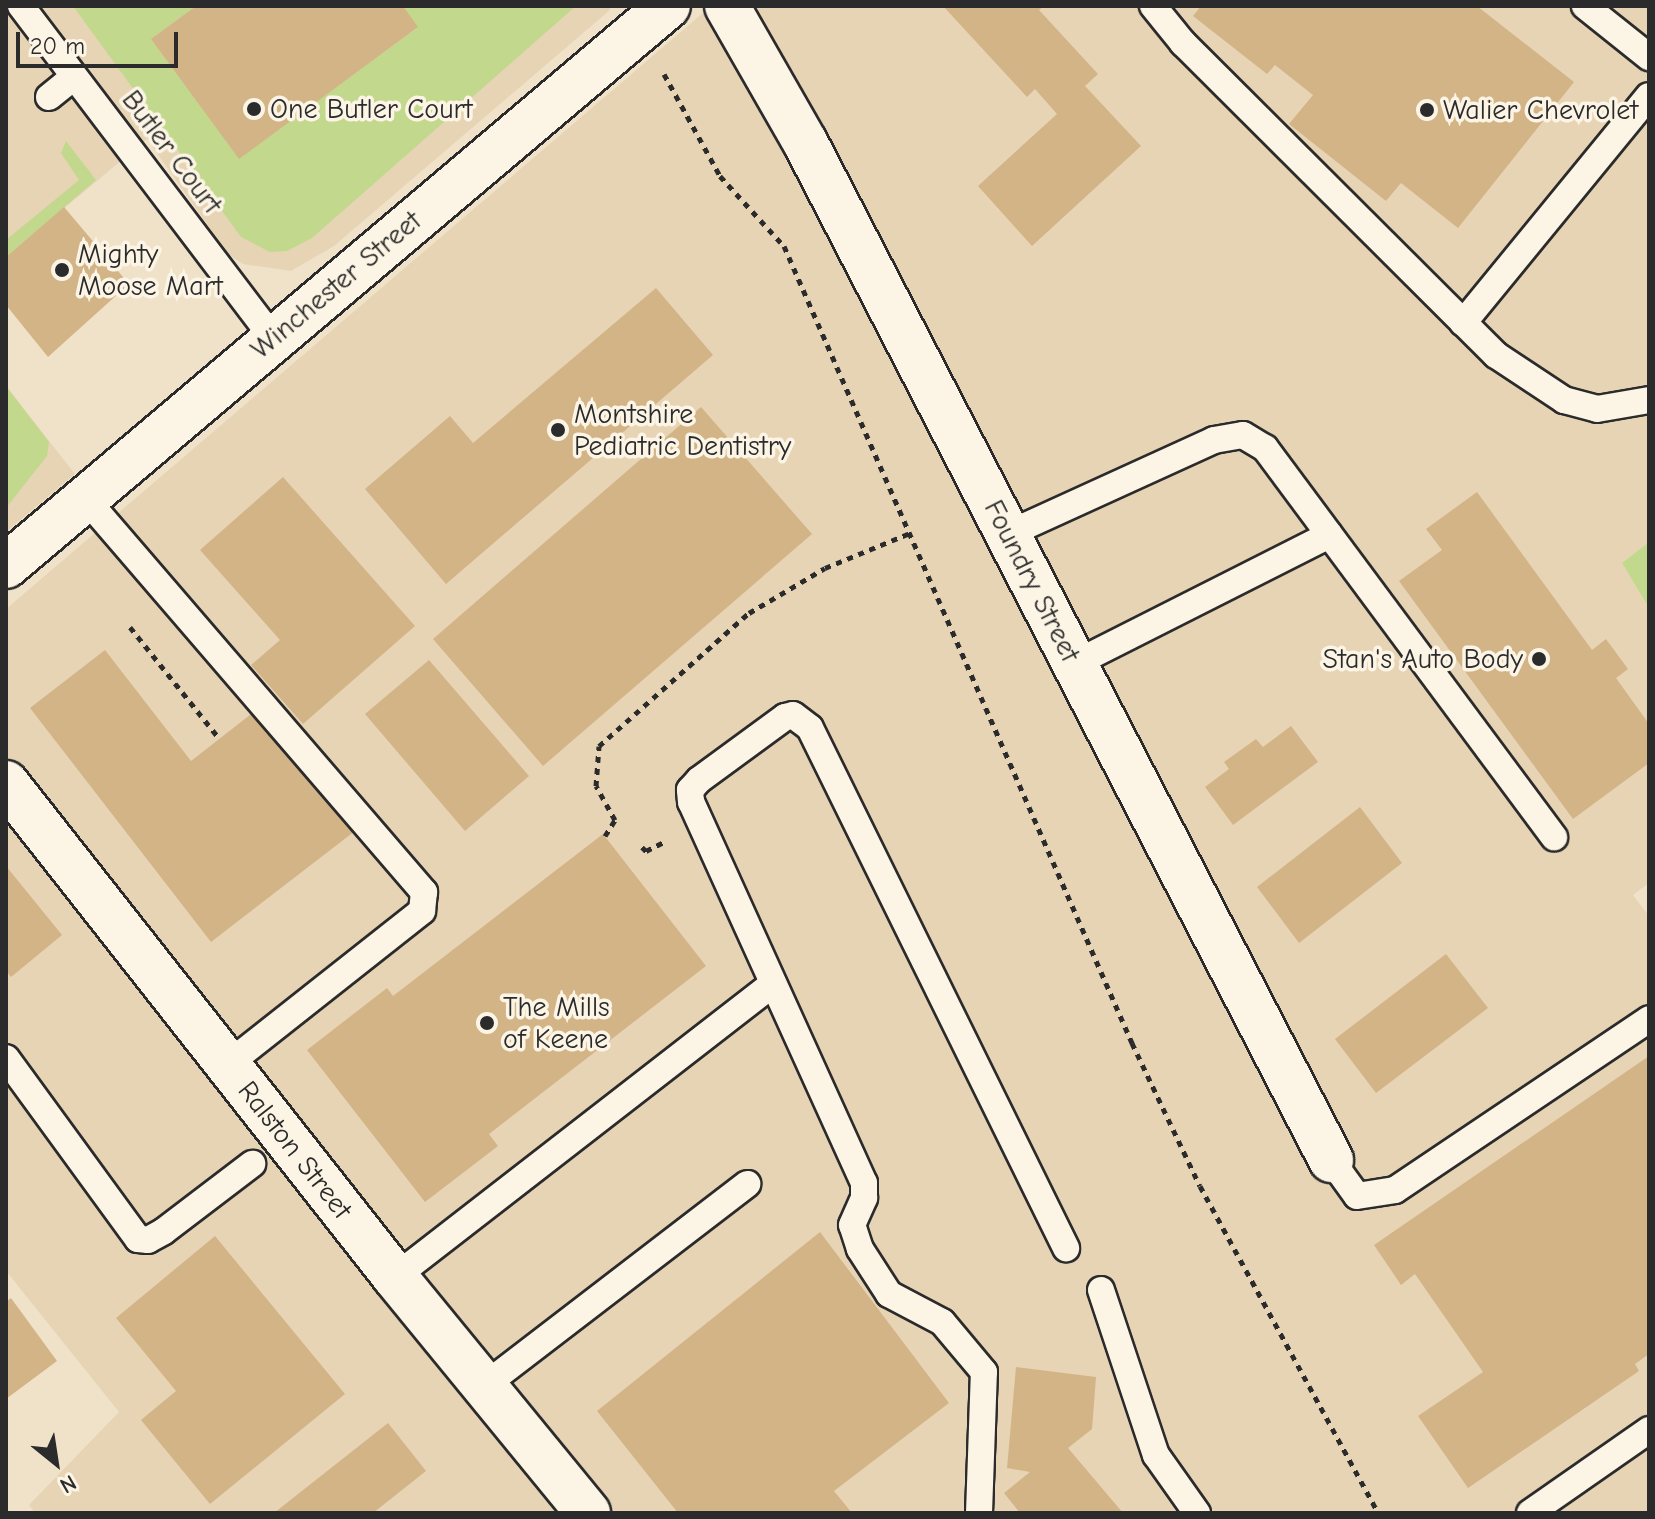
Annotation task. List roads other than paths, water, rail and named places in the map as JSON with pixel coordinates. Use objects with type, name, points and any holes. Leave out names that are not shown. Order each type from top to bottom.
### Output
[{"type":"street","name":"Foundry Street","points":[[727,6],[805,142],[1331,1160]]},
{"type":"street","name":"Winchester Street","points":[[6,566],[272,337],[654,18]]},
{"type":"street","name":"Ralston Street","points":[[6,783],[395,1277],[588,1513]]},
{"type":"lane","name":"Butler Court","points":[[21,6],[272,337]]},
{"type":"lane","points":[[1153,6],[1183,43],[1496,355],[1564,400],[1597,409],[1649,400]]},
{"type":"lane","points":[[1585,6],[1649,57]]},
{"type":"lane","points":[[49,97],[74,77]]},
{"type":"lane","points":[[1463,323],[1649,96]]},
{"type":"lane","points":[[1008,534],[1214,440],[1243,435],[1265,448],[1554,837]]},
{"type":"lane","points":[[85,498],[424,892],[422,911],[227,1065]]},
{"type":"lane","points":[[1074,664],[1329,535]]},
{"type":"lane","points":[[979,1513],[985,1381],[972,1355],[930,1313],[889,1294],[860,1249],[852,1225],[864,1198],[864,1183],[694,812],[690,790],[774,724],[793,715],[810,728],[1066,1248]]},
{"type":"lane","points":[[395,1277],[772,985]]},
{"type":"lane","points":[[1331,1160],[1357,1196],[1395,1190],[1649,1019]]},
{"type":"lane","points":[[6,1058],[138,1239],[148,1240],[164,1231],[252,1164]]},
{"type":"lane","points":[[484,1386],[747,1184]]},
{"type":"lane","points":[[1101,1290],[1156,1455],[1197,1513]]},
{"type":"lane","points":[[1530,1513],[1649,1430]]},
{"type":"place","name":"One Butler Court","points":[[254,109]]},
{"type":"place","name":"Walier Chevrolet","points":[[1427,110]]},
{"type":"place","name":"Mighty Moose Mart","points":[[62,270]]},
{"type":"place","name":"Montshire Pediatric Dentistry","points":[[558,430]]},
{"type":"place","name":"Stan's Auto Body","points":[[1539,659]]},
{"type":"place","name":"The Mills of Keene","points":[[487,1023]]}]
